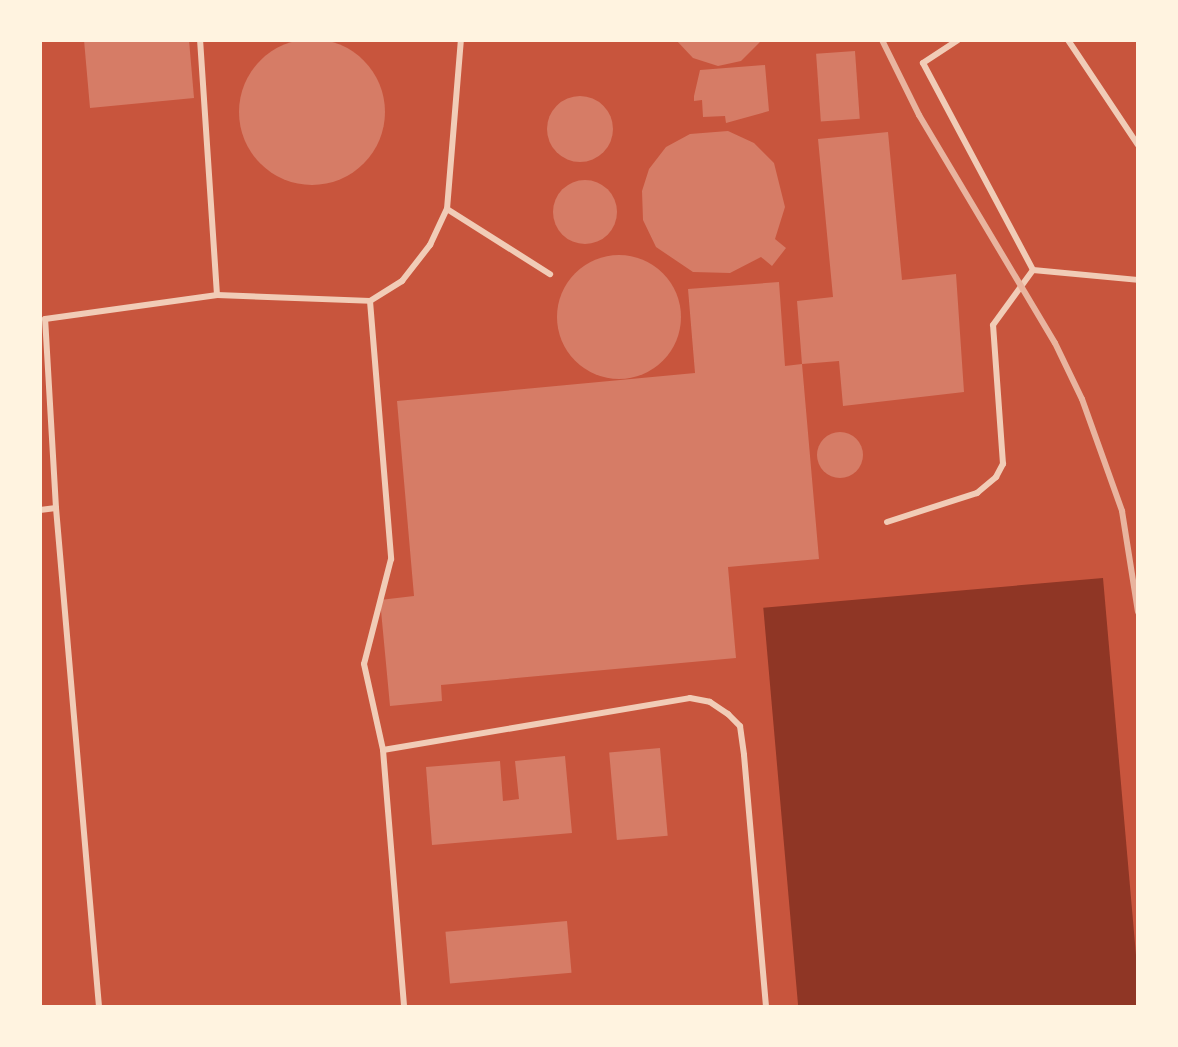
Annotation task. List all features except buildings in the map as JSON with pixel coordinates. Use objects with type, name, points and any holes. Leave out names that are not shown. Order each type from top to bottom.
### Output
[{"type":"lane","points":[[200,40],[217,295]]},
{"type":"lane","points":[[99,1007],[56,508],[45,319],[217,295],[370,301],[402,281],[430,245],[447,209],[461,40]]},
{"type":"lane","points":[[958,40],[923,63],[1033,270]]},
{"type":"lane","points":[[1068,40],[1138,145]]},
{"type":"lane","points":[[447,209],[550,274]]},
{"type":"lane","points":[[1033,270],[1138,280]]},
{"type":"lane","points":[[887,522],[977,493],[996,477],[1003,464],[993,325],[1033,270]]},
{"type":"lane","points":[[370,301],[391,559],[364,664],[383,750],[404,1007]]},
{"type":"lane","points":[[40,510],[56,508]]},
{"type":"lane","points":[[383,750],[690,698],[710,702],[728,714],[740,726],[744,755],[766,1007]]},
{"type":"shaded area","points":[[1103,578],[1138,1007],[798,1007],[763,608]]},
{"type":"railway","points":[[882,40],[919,115],[1055,343],[1082,399],[1122,511],[1138,612]]}]
